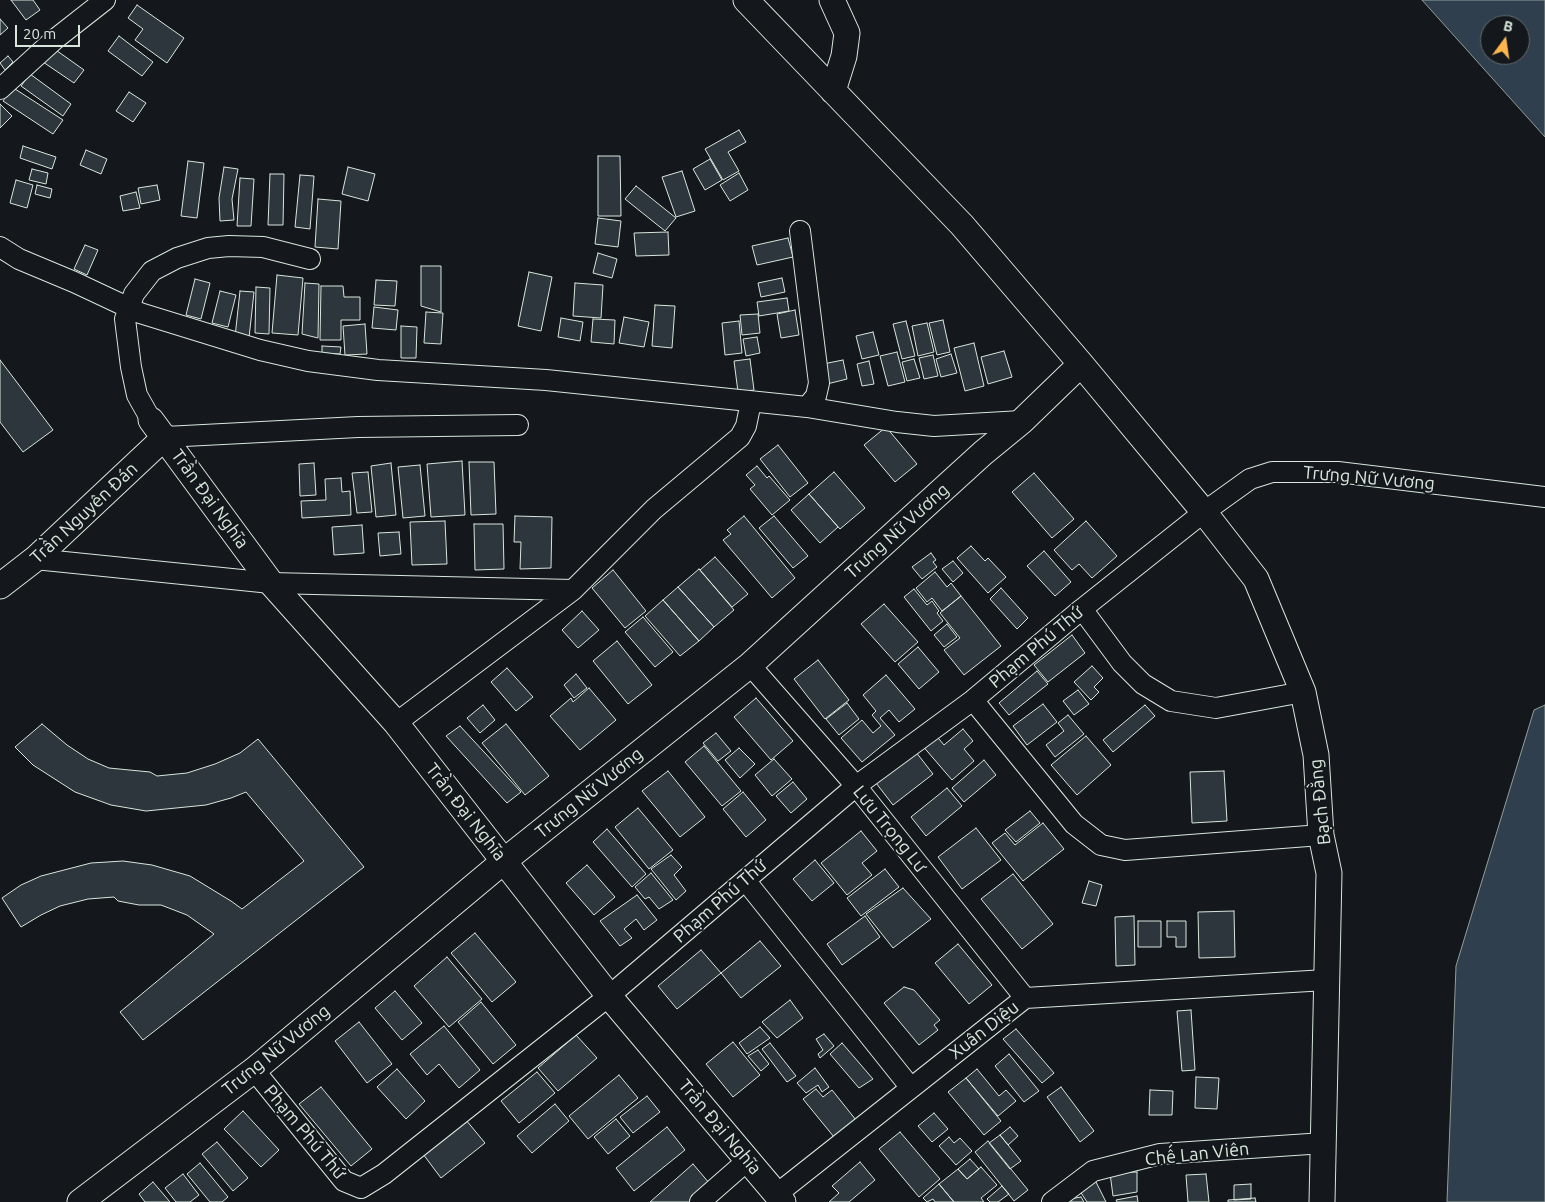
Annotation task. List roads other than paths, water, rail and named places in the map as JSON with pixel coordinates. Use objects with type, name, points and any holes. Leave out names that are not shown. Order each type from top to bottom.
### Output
[{"type":"street","points":[[0,89],[54,40],[105,0]]},
{"type":"street","name":"Bạch Đằng","points":[[746,0],[962,225],[1204,512],[1256,579],[1303,692],[1316,755],[1321,835],[1329,873],[1322,1202]]},
{"type":"street","points":[[832,0],[847,33],[844,56],[833,91]]},
{"type":"street","points":[[800,231],[819,383],[816,396],[807,407]]},
{"type":"street","points":[[310,259],[263,247],[229,246],[208,248],[177,258],[152,270],[134,294],[125,319],[131,367],[138,395],[158,428],[518,425]]},
{"type":"street","points":[[0,247],[19,259],[140,313],[260,350],[308,361],[378,370],[546,380],[807,407],[897,422],[934,426],[1022,422]]},
{"type":"street","name":"Trưng Nữ Vương","points":[[80,1202],[254,1070],[504,861],[750,665],[976,460],[1022,422],[1081,364]]},
{"type":"street","points":[[396,723],[573,590],[654,508],[740,437],[746,426],[751,402]]},
{"type":"street","name":"Trần Nguyên Đán","points":[[0,586],[35,559],[158,428]]},
{"type":"street","name":"Trần Đại Nghĩa","points":[[158,428],[271,583],[396,723],[609,996],[780,1198]]},
{"type":"street","name":"Trưng Nữ Vương","points":[[1204,512],[1250,479],[1272,472],[1338,472],[1545,497]]},
{"type":"street","name":"Phạm Phú Thứ","points":[[254,1070],[344,1181],[361,1188],[384,1174],[609,996],[856,786],[974,700],[1082,608],[1204,512]]},
{"type":"street","points":[[35,559],[271,583],[573,590]]},
{"type":"street","points":[[1082,608],[1122,664],[1142,684],[1171,700],[1216,708],[1303,692]]},
{"type":"street","name":"Lưu Trọng Lư","points":[[750,665],[856,786],[1025,998]]},
{"type":"street","points":[[974,700],[1074,824],[1101,845],[1125,850],[1321,835]]},
{"type":"street","points":[[745,880],[911,1088]]},
{"type":"street","name":"Xuân Diệu","points":[[780,1198],[911,1088],[1025,998],[1326,980]]},
{"type":"street","name":"Chế Lan Viên","points":[[1052,1202],[1093,1171],[1160,1154],[1324,1143]]},
{"type":"street","points":[[700,1202],[748,1160]]},
{"type":"water","points":[[1422,0],[1545,0],[1545,137],[1480,65],[1530,65],[1530,15],[1480,15],[1480,65]]},
{"type":"water","points":[[1545,705],[1545,1202],[1447,1202],[1456,966],[1534,710]]}]
